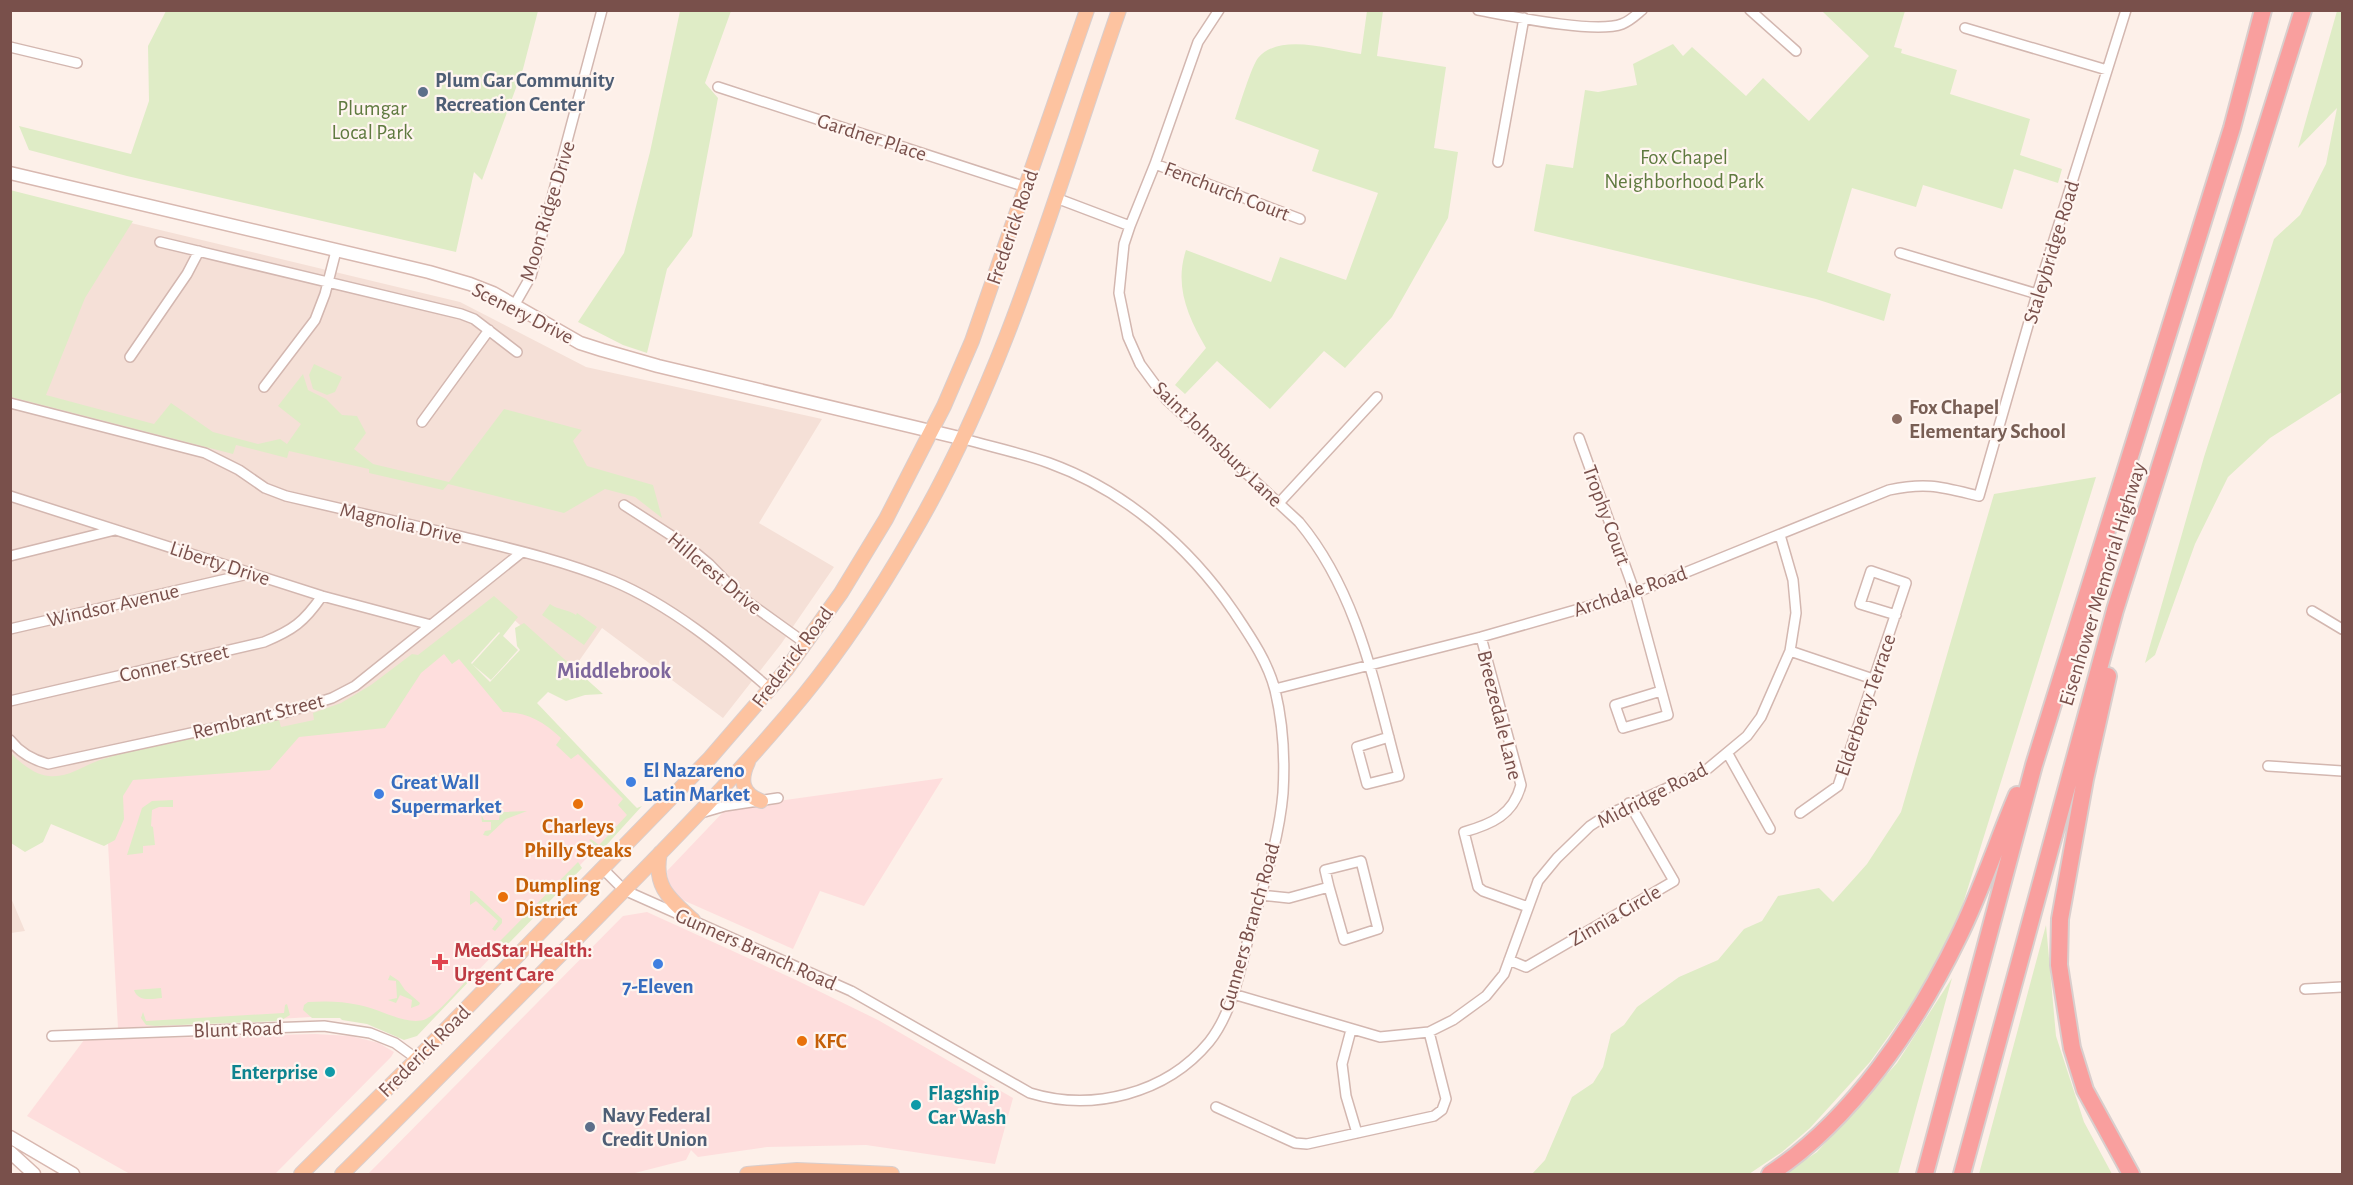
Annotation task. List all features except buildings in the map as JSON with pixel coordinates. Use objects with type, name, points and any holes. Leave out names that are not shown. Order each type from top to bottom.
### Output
[{"type":"highway","points":[[1925,1174],[2034,765],[2232,128],[2263,10]]},
{"type":"highway","name":"Eisenhower Memorial Highway","points":[[1962,1174],[2115,610],[2302,10]]},
{"type":"highway","points":[[2130,1172],[2085,1090],[2072,1048],[2059,964],[2061,919],[2085,779],[2136,546]]},
{"type":"highway","points":[[1770,1174],[1787,1163],[1841,1114],[1885,1059],[1935,984],[1959,936],[2049,716]]},
{"type":"main road","name":"Frederick Road","points":[[301,1174],[417,1059],[710,758],[770,689],[841,593],[886,519],[931,432],[972,340],[1087,10]]},
{"type":"main road","name":"Frederick Road","points":[[342,1174],[696,816],[805,693],[879,588],[913,534],[964,439],[994,372],[1056,198],[1119,10]]},
{"type":"main road","points":[[749,758],[744,771],[743,785],[749,795],[760,801]]},
{"type":"main road","points":[[660,853],[658,872],[662,888],[693,920]]},
{"type":"main road","points":[[747,1174],[797,1170],[892,1174]]},
{"type":"street","name":"Moon Ridge Drive","points":[[515,304],[531,276],[602,10]]},
{"type":"street","name":"Saint Johnsbury Lane","points":[[1219,10],[1198,42],[1124,244],[1119,293],[1125,328],[1140,364],[1166,399],[1279,503],[1315,542],[1331,567],[1356,620],[1370,665],[1389,737],[1399,776],[1367,784],[1357,747],[1389,737]]},
{"type":"street","points":[[1478,10],[1580,26],[1623,24],[1642,10]]},
{"type":"street","points":[[1750,10],[1796,51]]},
{"type":"street","name":"Staleybridge Road","points":[[1979,496],[2037,294],[2126,10]]},
{"type":"street","points":[[1498,162],[1524,18]]},
{"type":"street","points":[[1965,28],[2107,70]]},
{"type":"street","points":[[10,46],[77,63]]},
{"type":"street","name":"Gardner Place","points":[[718,87],[1026,187]]},
{"type":"street","name":"Fenchurch Court","points":[[1155,164],[1300,219]]},
{"type":"street","name":"Scenery Drive","points":[[10,173],[470,284],[515,304],[580,343],[602,350],[678,371],[964,439]]},
{"type":"street","points":[[1056,198],[1130,226]]},
{"type":"street","points":[[160,242],[463,314],[489,330],[517,352]]},
{"type":"street","points":[[130,357],[187,274],[199,250]]},
{"type":"street","points":[[264,387],[314,323],[322,304],[336,250]]},
{"type":"street","points":[[1900,253],[2037,294]]},
{"type":"street","points":[[422,422],[489,330]]},
{"type":"street","points":[[1279,503],[1377,397]]},
{"type":"street","name":"Magnolia Drive","points":[[10,403],[205,453],[239,470],[265,488],[286,496],[522,552],[614,581],[651,600],[701,634],[770,689]]},
{"type":"street","name":"Trophy Court","points":[[1579,438],[1635,593],[1668,715],[1623,728],[1616,705],[1661,691]]},
{"type":"street","name":"Gunners Branch Road","points":[[603,869],[624,890],[851,991],[1030,1093],[1050,1099],[1076,1101],[1110,1098],[1148,1088],[1192,1060],[1210,1041],[1227,1011],[1233,994],[1261,895],[1283,794],[1284,752],[1275,689],[1254,642],[1220,592],[1176,542],[1159,528],[1133,508],[1094,484],[1052,464],[964,439]]},
{"type":"street","name":"Archdale Road","points":[[1275,689],[1480,637],[1635,593],[1889,490],[1909,485],[1933,485],[1979,496]]},
{"type":"street","name":"Liberty Drive","points":[[10,496],[250,574],[431,625]]},
{"type":"street","name":"Hillcrest Drive","points":[[624,505],[686,545],[710,564],[741,597],[805,643]]},
{"type":"street","points":[[10,556],[118,530]]},
{"type":"street","name":"Midridge Road","points":[[1233,994],[1380,1037],[1429,1032],[1453,1020],[1486,996],[1504,974],[1538,881],[1557,858],[1590,826],[1629,804],[1705,771],[1747,736],[1761,717],[1790,651],[1796,613],[1793,580],[1780,535]]},
{"type":"street","name":"Rembrant Street","points":[[10,740],[23,753],[36,761],[48,764],[288,712],[332,698],[355,686],[522,552]]},
{"type":"street","name":"Elderberry Terrace","points":[[1800,813],[1838,786],[1896,615],[1906,583],[1871,571],[1860,603],[1896,615]]},
{"type":"street","name":"Windsor Avenue","points":[[10,629],[250,574]]},
{"type":"street","name":"Conner Street","points":[[10,701],[264,642],[290,632],[306,618],[322,596]]},
{"type":"street","points":[[2312,611],[2343,629]]},
{"type":"street","name":"Breezedale Lane","points":[[1480,637],[1521,785],[1518,795],[1495,822],[1464,832],[1478,887],[1528,907]]},
{"type":"street","points":[[1790,651],[1874,679]]},
{"type":"street","points":[[1728,754],[1770,830]]},
{"type":"street","points":[[2268,766],[2343,771]]},
{"type":"street","points":[[696,816],[725,806],[778,798]]},
{"type":"street","name":"Zinnia Circle","points":[[1509,960],[1526,967],[1674,880],[1629,804]]},
{"type":"street","points":[[1361,861],[1378,929],[1344,940],[1329,887],[1325,870],[1361,861]]},
{"type":"street","points":[[1261,895],[1289,898],[1329,887]]},
{"type":"street","points":[[2306,989],[2343,987]]},
{"type":"street","name":"Blunt Road","points":[[52,1036],[324,1026],[356,1029],[370,1033],[395,1043],[417,1059]]},
{"type":"street","points":[[1351,1030],[1342,1064],[1346,1096],[1357,1133]]},
{"type":"street","points":[[1216,1107],[1295,1143],[1307,1144],[1434,1116],[1442,1110],[1446,1099],[1429,1032]]},
{"type":"street","points":[[10,1137],[73,1174]]},
{"type":"street","points":[[10,1152],[34,1174]]},
{"type":"shaded area","points":[[10,194],[460,302],[586,367],[822,419],[759,523],[834,567],[781,644],[723,718],[602,628],[572,671],[493,601],[395,678],[315,723],[53,786],[11,775]]},
{"type":"shaded area","points":[[447,644],[500,707],[526,703],[635,808],[416,1035],[340,1017],[118,1028],[104,769],[362,718]]},
{"type":"shaded area","points":[[943,778],[864,906],[820,891],[793,949],[676,897],[669,890],[667,871],[727,808]]},
{"type":"shaded area","points":[[11,898],[25,931],[11,933]]},
{"type":"shaded area","points":[[647,912],[878,1020],[1013,1098],[995,1164],[866,1145],[767,1147],[698,1157],[691,1150],[686,1160],[631,1174],[368,1174],[623,916]]},
{"type":"shaded area","points":[[315,1034],[351,1036],[379,1043],[394,1052],[275,1174],[130,1174],[27,1116],[84,1040]]},
{"type":"green space","name":"Plumgar Local Park","points":[[166,11],[538,11],[523,69],[482,180],[474,172],[456,252],[127,176],[29,150],[19,126],[131,154],[149,101],[148,46]]},
{"type":"green space","points":[[680,11],[731,11],[705,83],[718,98],[692,236],[667,269],[647,353],[623,345],[578,322],[624,253],[650,152]]},
{"type":"green space","points":[[1367,11],[1383,11],[1377,56],[1446,67],[1434,148],[1458,152],[1448,218],[1392,317],[1345,368],[1324,351],[1270,409],[1217,361],[1185,394],[1175,385],[1206,348],[1189,313],[1182,289],[1186,250],[1271,282],[1280,257],[1346,280],[1378,193],[1312,171],[1319,150],[1235,119],[1258,58],[1268,50],[1293,44],[1361,54]]},
{"type":"green space","name":"Fox Chapel Neighborhood Park","points":[[1824,11],[1905,11],[1894,47],[1902,49],[1901,53],[1957,70],[1950,94],[2030,119],[2020,155],[2062,169],[2058,183],[2014,169],[2002,209],[1923,185],[1916,207],[1852,188],[1827,272],[1891,294],[1884,321],[1816,299],[1534,231],[1546,164],[1573,168],[1585,90],[1598,92],[1637,85],[1633,64],[1673,44],[1683,56],[1692,47],[1746,96],[1763,78],[1809,121],[1869,56]]},
{"type":"green space","points":[[2337,11],[2342,11],[2342,392],[2270,438],[2228,477],[2195,544],[2155,655],[2145,663],[2204,457],[2274,239],[2300,215],[2326,164],[2337,108],[2298,148]]},
{"type":"green space","points":[[10,190],[133,221],[85,298],[46,395],[154,424],[171,403],[213,432],[258,444],[280,439],[287,444],[301,424],[278,406],[303,374],[308,390],[326,399],[342,415],[357,416],[366,433],[354,449],[373,464],[449,482],[504,409],[582,430],[573,441],[587,466],[653,485],[662,518],[635,497],[605,489],[564,513],[448,484],[443,490],[369,473],[369,469],[289,451],[287,458],[236,445],[233,454],[11,397]]},
{"type":"green space","points":[[314,364],[342,377],[335,392],[327,395],[313,389],[309,375]]},
{"type":"green space","points":[[2096,477],[1961,910],[1923,988],[1870,1062],[1810,1128],[1782,1152],[1749,1174],[1532,1174],[1545,1160],[1572,1097],[1593,1083],[1603,1067],[1611,1034],[1624,1025],[1637,1007],[1679,977],[1718,960],[1744,929],[1762,921],[1778,896],[1819,888],[1833,902],[1867,864],[1901,812],[1994,494]]},
{"type":"green space","points":[[494,596],[518,617],[503,636],[518,650],[491,680],[472,664],[490,682],[520,650],[517,646],[515,628],[524,623],[603,694],[585,695],[566,701],[548,692],[537,703],[637,808],[642,806],[601,851],[589,840],[599,845],[627,815],[618,805],[623,799],[578,754],[571,759],[556,745],[561,738],[554,732],[541,722],[527,716],[503,712],[459,659],[452,664],[444,654],[421,673],[385,728],[299,737],[270,770],[133,780],[123,796],[124,819],[115,840],[104,846],[51,824],[43,842],[25,852],[11,843],[11,753],[33,771],[56,776],[100,760],[167,743],[279,720],[281,727],[314,720],[313,713],[341,703],[371,685],[412,654],[418,655]],"holes":[[[499,632],[472,664],[471,663]]]},
{"type":"green space","points":[[550,604],[576,615],[577,613],[597,627],[584,645],[542,615]]},
{"type":"green space","points":[[173,800],[173,807],[159,807],[152,810],[151,826],[155,845],[143,846],[143,853],[127,855],[142,808],[152,801]]},
{"type":"green space","points":[[527,811],[506,819],[488,836],[483,835],[485,831],[491,830],[491,822],[482,822],[481,814],[484,820],[499,820],[500,812]]},
{"type":"green space","points":[[578,862],[582,868],[509,943],[497,949],[501,940]]},
{"type":"green space","points":[[470,891],[502,919],[502,923],[495,931],[492,929],[498,921],[476,901],[470,905]]},
{"type":"green space","points":[[2046,925],[2056,1036],[2084,1122],[2112,1174],[1979,1174]]},
{"type":"green space","points":[[472,974],[473,977],[417,1036],[404,1040],[367,1024],[340,1018],[312,1018],[303,1010],[304,1005],[308,1002],[340,1002],[367,1007],[402,1019],[419,1021],[438,1010]]},
{"type":"green space","points":[[390,975],[399,981],[405,990],[420,1003],[419,1005],[411,1008],[412,1000],[400,995],[396,1003],[388,1000],[397,998],[396,981],[388,980]]},
{"type":"green space","points":[[1952,978],[1898,1174],[1784,1174],[1817,1152],[1897,1063]]},
{"type":"green space","points":[[161,988],[162,998],[154,999],[142,998],[134,990]]},
{"type":"green space","points":[[287,1004],[290,1015],[280,1021],[155,1026],[146,1025],[141,1018],[143,1012],[146,1021],[284,1013]]},
{"type":"place","name":"Plum Gar Community Recreation Center","points":[[423,92]]},
{"type":"place","name":"Fox Chapel Elementary School","points":[[1897,419]]},
{"type":"place","name":"El Nazareno Latin Market","points":[[631,782]]},
{"type":"place","name":"Great Wall Supermarket","points":[[379,794]]},
{"type":"place","name":"Charleys Philly Steaks","points":[[578,804]]},
{"type":"place","name":"Dumpling District","points":[[503,897]]},
{"type":"place","name":"MedStar Health: Urgent Care","points":[[440,962]]},
{"type":"place","name":"7-Eleven","points":[[658,964]]},
{"type":"place","name":"KFC","points":[[802,1041]]},
{"type":"place","name":"Enterprise","points":[[330,1072]]},
{"type":"place","name":"Flagship Car Wash","points":[[916,1105]]},
{"type":"place","name":"Navy Federal Credit Union","points":[[590,1127]]},
{"type":"district","name":"Middlebrook","points":[[614,670]]}]
